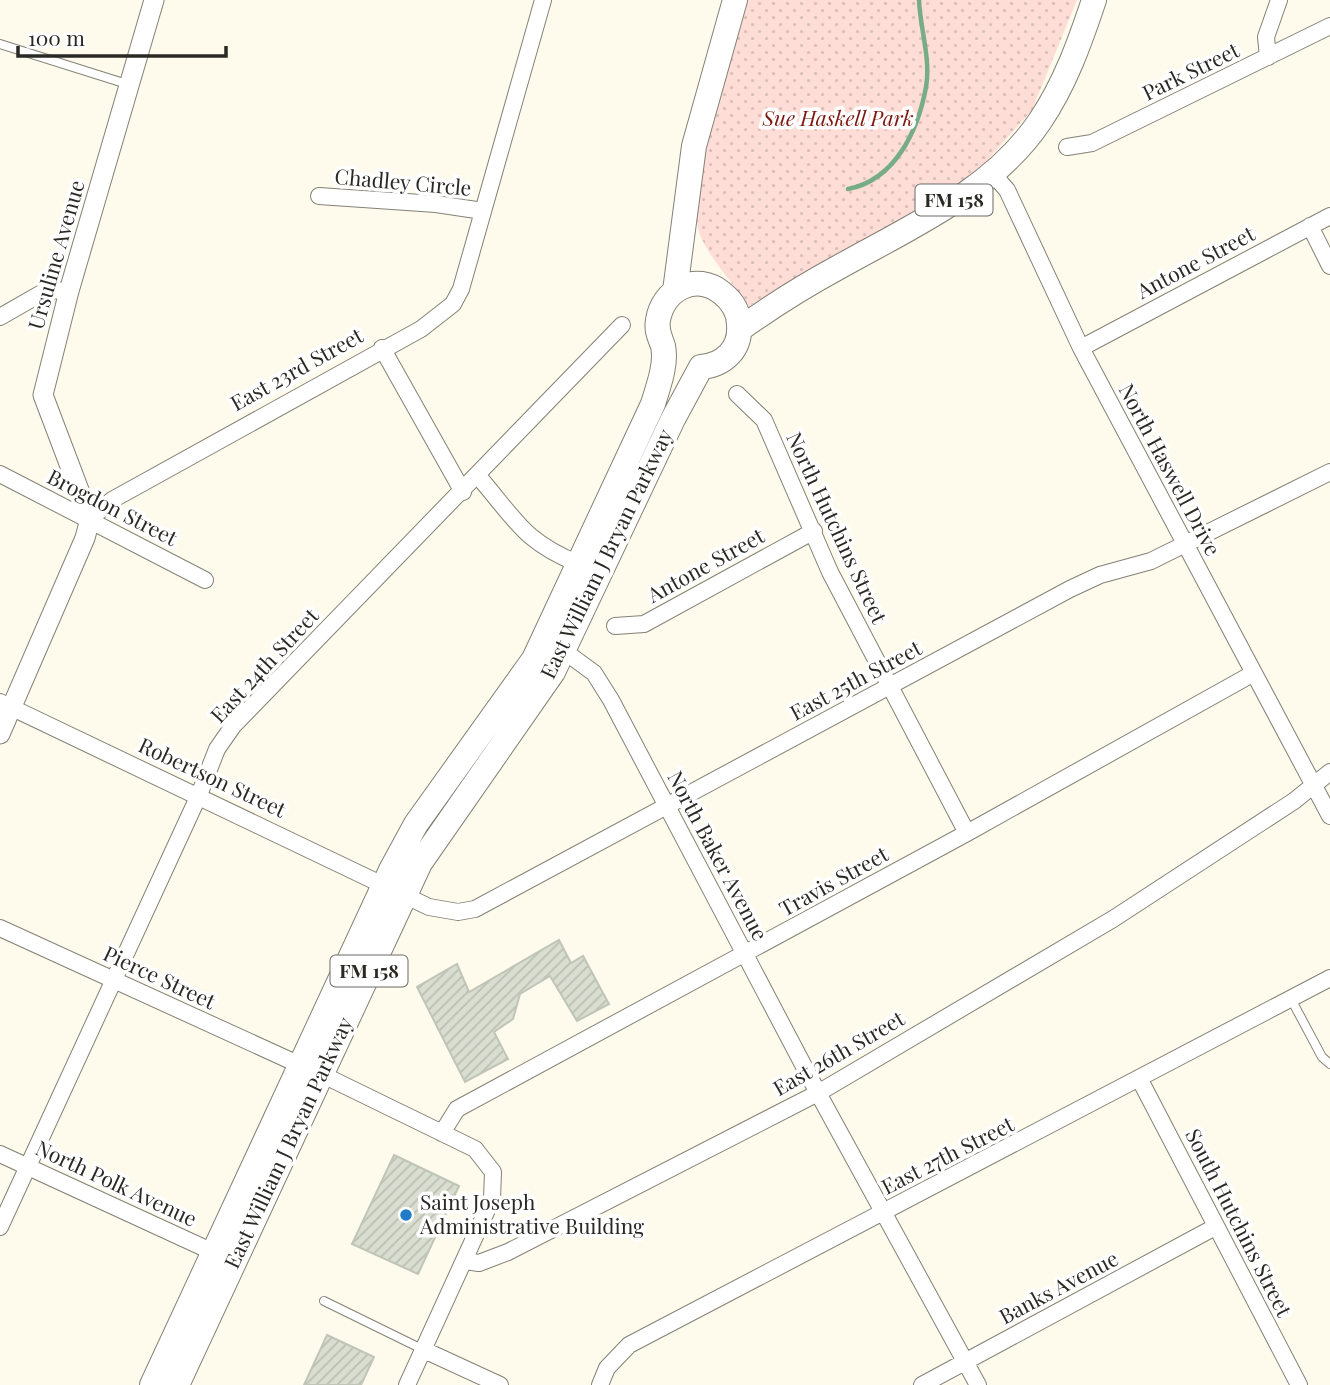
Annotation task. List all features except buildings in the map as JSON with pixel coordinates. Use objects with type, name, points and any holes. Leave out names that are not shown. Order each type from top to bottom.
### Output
[{"type":"main road","name":"East William J Bryan Parkway","points":[[177,1385],[311,1070],[394,889],[416,824],[534,659],[653,404],[662,370],[663,346],[658,334],[658,317],[665,302],[675,291],[694,146],[735,0]]},
{"type":"main road","name":"FM 158","points":[[701,367],[716,364],[729,356],[740,329],[802,287],[930,217],[993,174],[1039,122],[1055,96],[1069,71],[1094,0]]},
{"type":"main road","points":[[675,291],[691,283],[713,287],[732,303],[740,329]]},
{"type":"main road","points":[[663,346],[675,359],[701,367]]},
{"type":"main road","name":"East William J Bryan Parkway","points":[[394,889],[431,844],[539,694],[564,651],[673,419],[701,367]]},
{"type":"main road","name":"East William J Bryan Parkway","points":[[152,1385],[213,1252],[311,1070]]},
{"type":"street","name":"Ursuline Avenue","points":[[90,519],[43,395],[69,291],[154,0]]},
{"type":"street","name":"East 23rd Street","points":[[90,519],[112,500],[382,348],[421,329],[453,304],[461,289],[543,0]]},
{"type":"street","points":[[1268,58],[1266,37],[1279,0]]},
{"type":"street","name":"Park Street","points":[[1067,147],[1092,143],[1330,26]]},
{"type":"street","name":"North Haswell Drive","points":[[993,174],[1007,190],[1081,348],[1330,816]]},
{"type":"street","name":"Chadley Circle","points":[[320,196],[436,204],[483,211]]},
{"type":"street","name":"Antone Street","points":[[1081,348],[1330,216]]},
{"type":"street","points":[[1310,226],[1330,266]]},
{"type":"street","points":[[0,317],[47,290],[69,291]]},
{"type":"street","name":"East 24th Street","points":[[0,1227],[200,795],[217,749],[233,726],[463,492],[622,325]]},
{"type":"street","points":[[382,348],[463,492]]},
{"type":"street","name":"North Hutchins Street","points":[[737,394],[764,420],[830,572],[967,833]]},
{"type":"street","name":"East 25th Street","points":[[394,889],[445,910],[475,909],[1070,589],[1100,575],[1152,561],[1330,472]]},
{"type":"street","name":"Brogdon Street","points":[[0,474],[205,580]]},
{"type":"street","points":[[478,476],[531,539],[553,553],[579,564]]},
{"type":"street","points":[[0,734],[6,705],[85,538],[90,519]]},
{"type":"street","name":"Antone Street","points":[[615,626],[644,624],[814,531]]},
{"type":"street","name":"North Baker Avenue","points":[[564,651],[594,673],[667,805],[818,1093],[978,1385]]},
{"type":"street","name":"Travis Street","points":[[442,1133],[457,1109],[746,954],[1254,673]]},
{"type":"street","name":"Robertson Street","points":[[6,705],[394,889]]},
{"type":"street","name":"East 26th Street","points":[[465,1261],[479,1263],[508,1252],[818,1093],[1113,919],[1330,772]]},
{"type":"street","name":"Pierce Street","points":[[0,928],[311,1070],[475,1149],[493,1172],[492,1199],[465,1261]]},
{"type":"street","name":"East 27th Street","points":[[600,1385],[617,1354],[629,1345],[1140,1080],[1330,978]]},
{"type":"street","name":"South Hutchins Street","points":[[1140,1080],[1298,1385]]},
{"type":"street","name":"North Polk Avenue","points":[[0,1154],[213,1252]]},
{"type":"street","name":"Banks Avenue","points":[[922,1385],[1216,1227]]},
{"type":"street","points":[[407,1385],[465,1261]]},
{"type":"street","points":[[424,1350],[500,1385]]},
{"type":"lane","points":[[0,44],[130,85]]},
{"type":"lane","points":[[1291,999],[1322,1057],[1330,1064]]},
{"type":"lane","points":[[324,1301],[424,1350]]},
{"type":"green space","name":"Sue Haskell Park","points":[[748,0],[1077,0],[1032,110],[976,173],[866,240],[749,306],[704,244],[697,215],[699,188],[713,120]]},
{"type":"waterway","points":[[848,189],[865,184],[891,164],[902,151],[917,120],[927,76],[919,0]]},
{"type":"place","name":"Saint Joseph Administrative Building","points":[[406,1215]]}]
